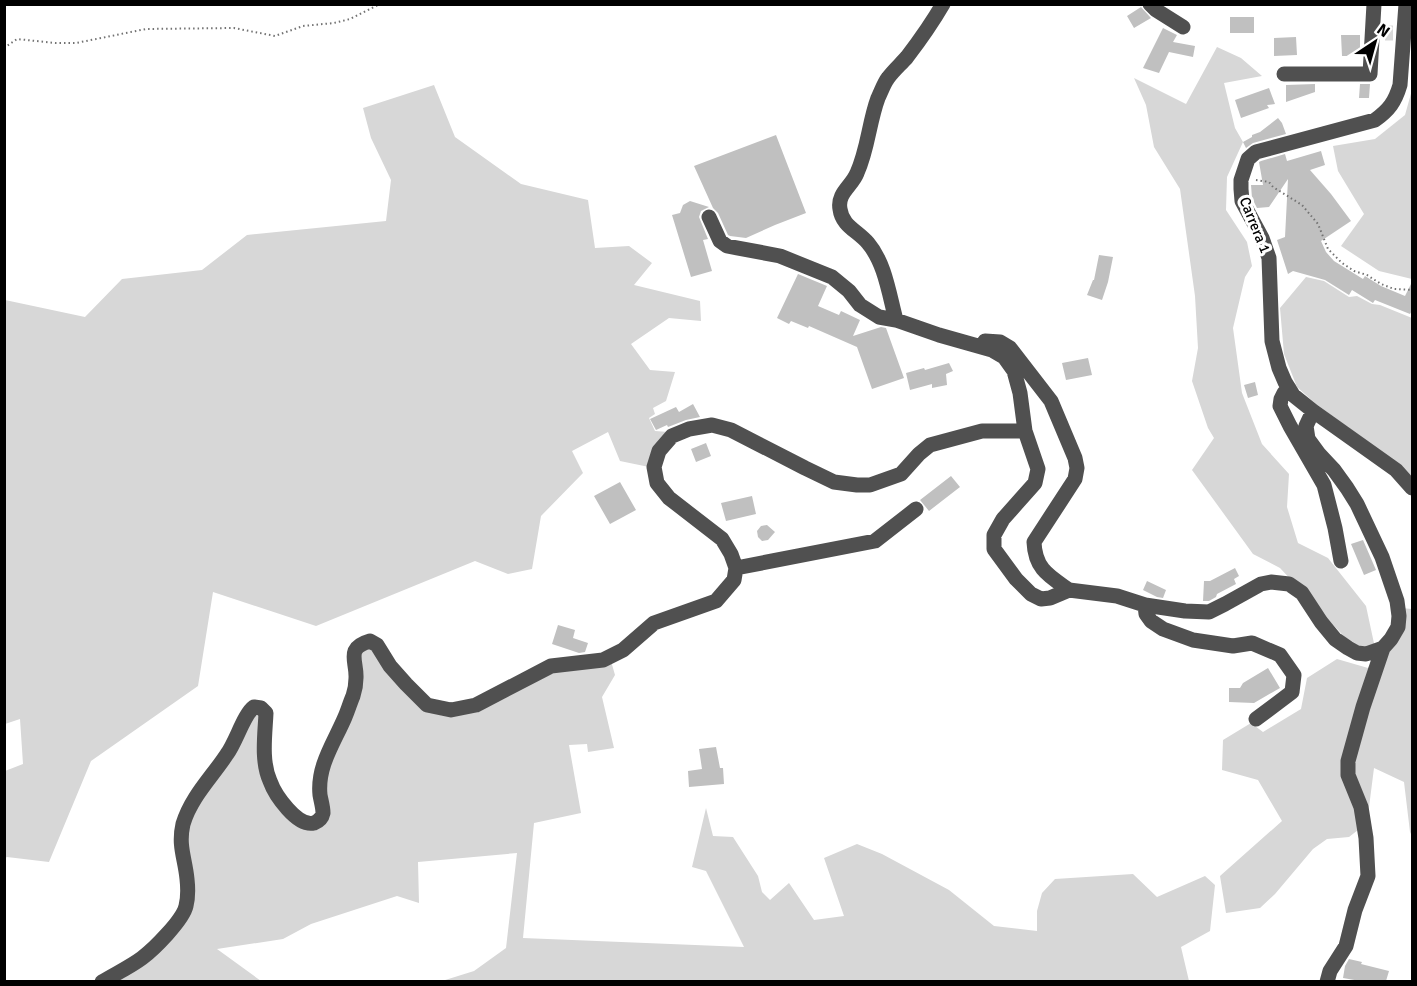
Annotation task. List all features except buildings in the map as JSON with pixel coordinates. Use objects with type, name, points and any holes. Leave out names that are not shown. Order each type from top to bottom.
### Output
[{"type":"street","points":[[896,320],[880,262],[866,240],[843,220],[840,197],[857,175],[878,99],[888,78],[928,29],[943,4]]},
{"type":"street","points":[[1150,4],[1183,27]]},
{"type":"street","points":[[1284,74],[1370,74],[1388,33],[1374,4]]},
{"type":"street","name":"Carrera 1","points":[[1406,4],[1388,33],[1400,85],[1396,98],[1388,111],[1375,120],[1256,152],[1248,159],[1241,180],[1242,201],[1262,238],[1269,258],[1272,341],[1279,368],[1289,388],[1293,395],[1312,411],[1396,470],[1413,488]]},
{"type":"street","points":[[710,217],[720,241],[727,246],[780,256],[832,277],[849,291],[860,305],[879,317],[972,343],[1004,357],[1014,371],[1020,393],[1025,431],[1038,469],[1035,483],[1003,519],[994,535],[994,549],[1016,579],[1031,594],[1041,598],[1050,598],[1069,590]]},
{"type":"street","points":[[972,343],[1000,342],[1010,348],[1051,401],[1075,458],[1077,468],[1075,478],[1034,542],[1035,554],[1047,575],[1069,590],[1117,596],[1145,605],[1209,612],[1261,584],[1271,582],[1289,584],[1302,593],[1335,639],[1357,652],[1374,651],[1391,639],[1398,627],[1397,601],[1382,557],[1357,504],[1308,439],[1306,426],[1312,411]]},
{"type":"street","points":[[1289,388],[1284,393],[1280,406],[1324,485],[1341,561]]},
{"type":"street","points":[[102,981],[142,958],[179,922],[187,900],[187,876],[181,851],[181,838],[188,808],[227,755],[248,711],[254,707],[261,708],[266,713],[265,765],[269,781],[279,799],[293,814],[303,821],[316,822],[321,819],[323,813],[320,794],[324,760],[355,690],[357,676],[353,660],[355,651],[361,644],[370,641],[377,645],[390,666],[428,705],[451,710],[476,705],[551,666],[603,660],[623,650],[654,623],[716,601],[734,580],[736,568],[722,539],[669,498],[657,483],[654,467],[659,451],[672,436],[689,429],[712,425],[730,430],[834,482],[870,485],[901,474],[930,445],[982,431],[1025,431]]},
{"type":"street","points":[[736,568],[875,541],[916,509]]},
{"type":"street","points":[[1145,605],[1150,621],[1163,629],[1193,640],[1233,646],[1252,643],[1280,655],[1294,675],[1292,692],[1256,719]]},
{"type":"street","points":[[1327,981],[1330,971],[1346,946],[1355,910],[1368,876],[1366,837],[1361,807],[1348,775],[1348,761],[1363,707],[1374,651]]},
{"type":"path","points":[[4,48],[17,39],[76,43],[146,29],[234,28],[275,36],[303,26],[350,19],[380,4]]},
{"type":"path","points":[[1241,180],[1269,182],[1273,187],[1302,205],[1318,224],[1328,249],[1341,263],[1394,289],[1413,290]]},
{"type":"shaded area","points":[[1217,47],[1241,58],[1262,76],[1224,83],[1235,128],[1243,142],[1227,177],[1226,210],[1247,242],[1252,266],[1245,277],[1233,328],[1242,393],[1262,444],[1289,474],[1287,507],[1298,543],[1328,558],[1366,606],[1375,648],[1353,646],[1280,568],[1253,554],[1192,470],[1214,438],[1208,428],[1192,381],[1198,348],[1195,296],[1180,189],[1154,147],[1146,105],[1134,78],[1186,104]]},
{"type":"shaded area","points":[[434,85],[455,137],[521,184],[588,200],[595,248],[629,246],[652,263],[634,285],[700,301],[701,321],[669,318],[631,344],[650,370],[675,372],[666,401],[653,408],[655,414],[649,418],[655,431],[669,432],[649,467],[620,461],[608,432],[572,451],[583,473],[541,516],[532,569],[508,574],[475,561],[316,626],[213,592],[198,686],[91,761],[49,862],[5,858],[5,771],[23,764],[20,719],[5,724],[5,300],[85,317],[122,279],[202,270],[247,235],[386,221],[391,180],[371,138],[363,108]]},
{"type":"shaded area","points":[[1412,90],[1412,279],[1379,271],[1341,246],[1364,214],[1338,171],[1333,146],[1375,139],[1405,115]]},
{"type":"shaded area","points":[[1306,277],[1324,281],[1349,297],[1357,296],[1372,304],[1412,318],[1412,477],[1400,465],[1316,404],[1297,387],[1284,354],[1280,308]]},
{"type":"shaded area","points":[[1401,608],[1412,609],[1412,836],[1404,782],[1374,768],[1367,823],[1349,837],[1327,839],[1313,849],[1275,894],[1260,908],[1226,913],[1220,876],[1282,821],[1258,780],[1222,770],[1223,740],[1251,723],[1263,732],[1301,709],[1307,678],[1337,659],[1368,668]]},
{"type":"shaded area","points":[[369,646],[439,713],[552,670],[611,661],[615,675],[602,697],[614,748],[588,752],[587,744],[569,745],[581,813],[534,823],[523,938],[744,947],[706,871],[692,867],[706,808],[713,836],[733,837],[758,876],[762,892],[770,900],[789,883],[814,920],[844,916],[824,858],[857,844],[882,854],[949,890],[994,926],[1037,931],[1037,911],[1042,893],[1055,879],[1133,874],[1157,897],[1205,876],[1215,885],[1210,931],[1181,947],[1189,981],[442,981],[474,971],[506,948],[517,853],[418,862],[419,903],[397,896],[311,924],[283,939],[217,949],[261,981],[111,982],[182,925],[186,852],[192,810],[259,712],[265,782],[318,826],[326,773],[359,653]]},
{"type":"tunnel","points":[[1385,33],[1393,33]]}]
